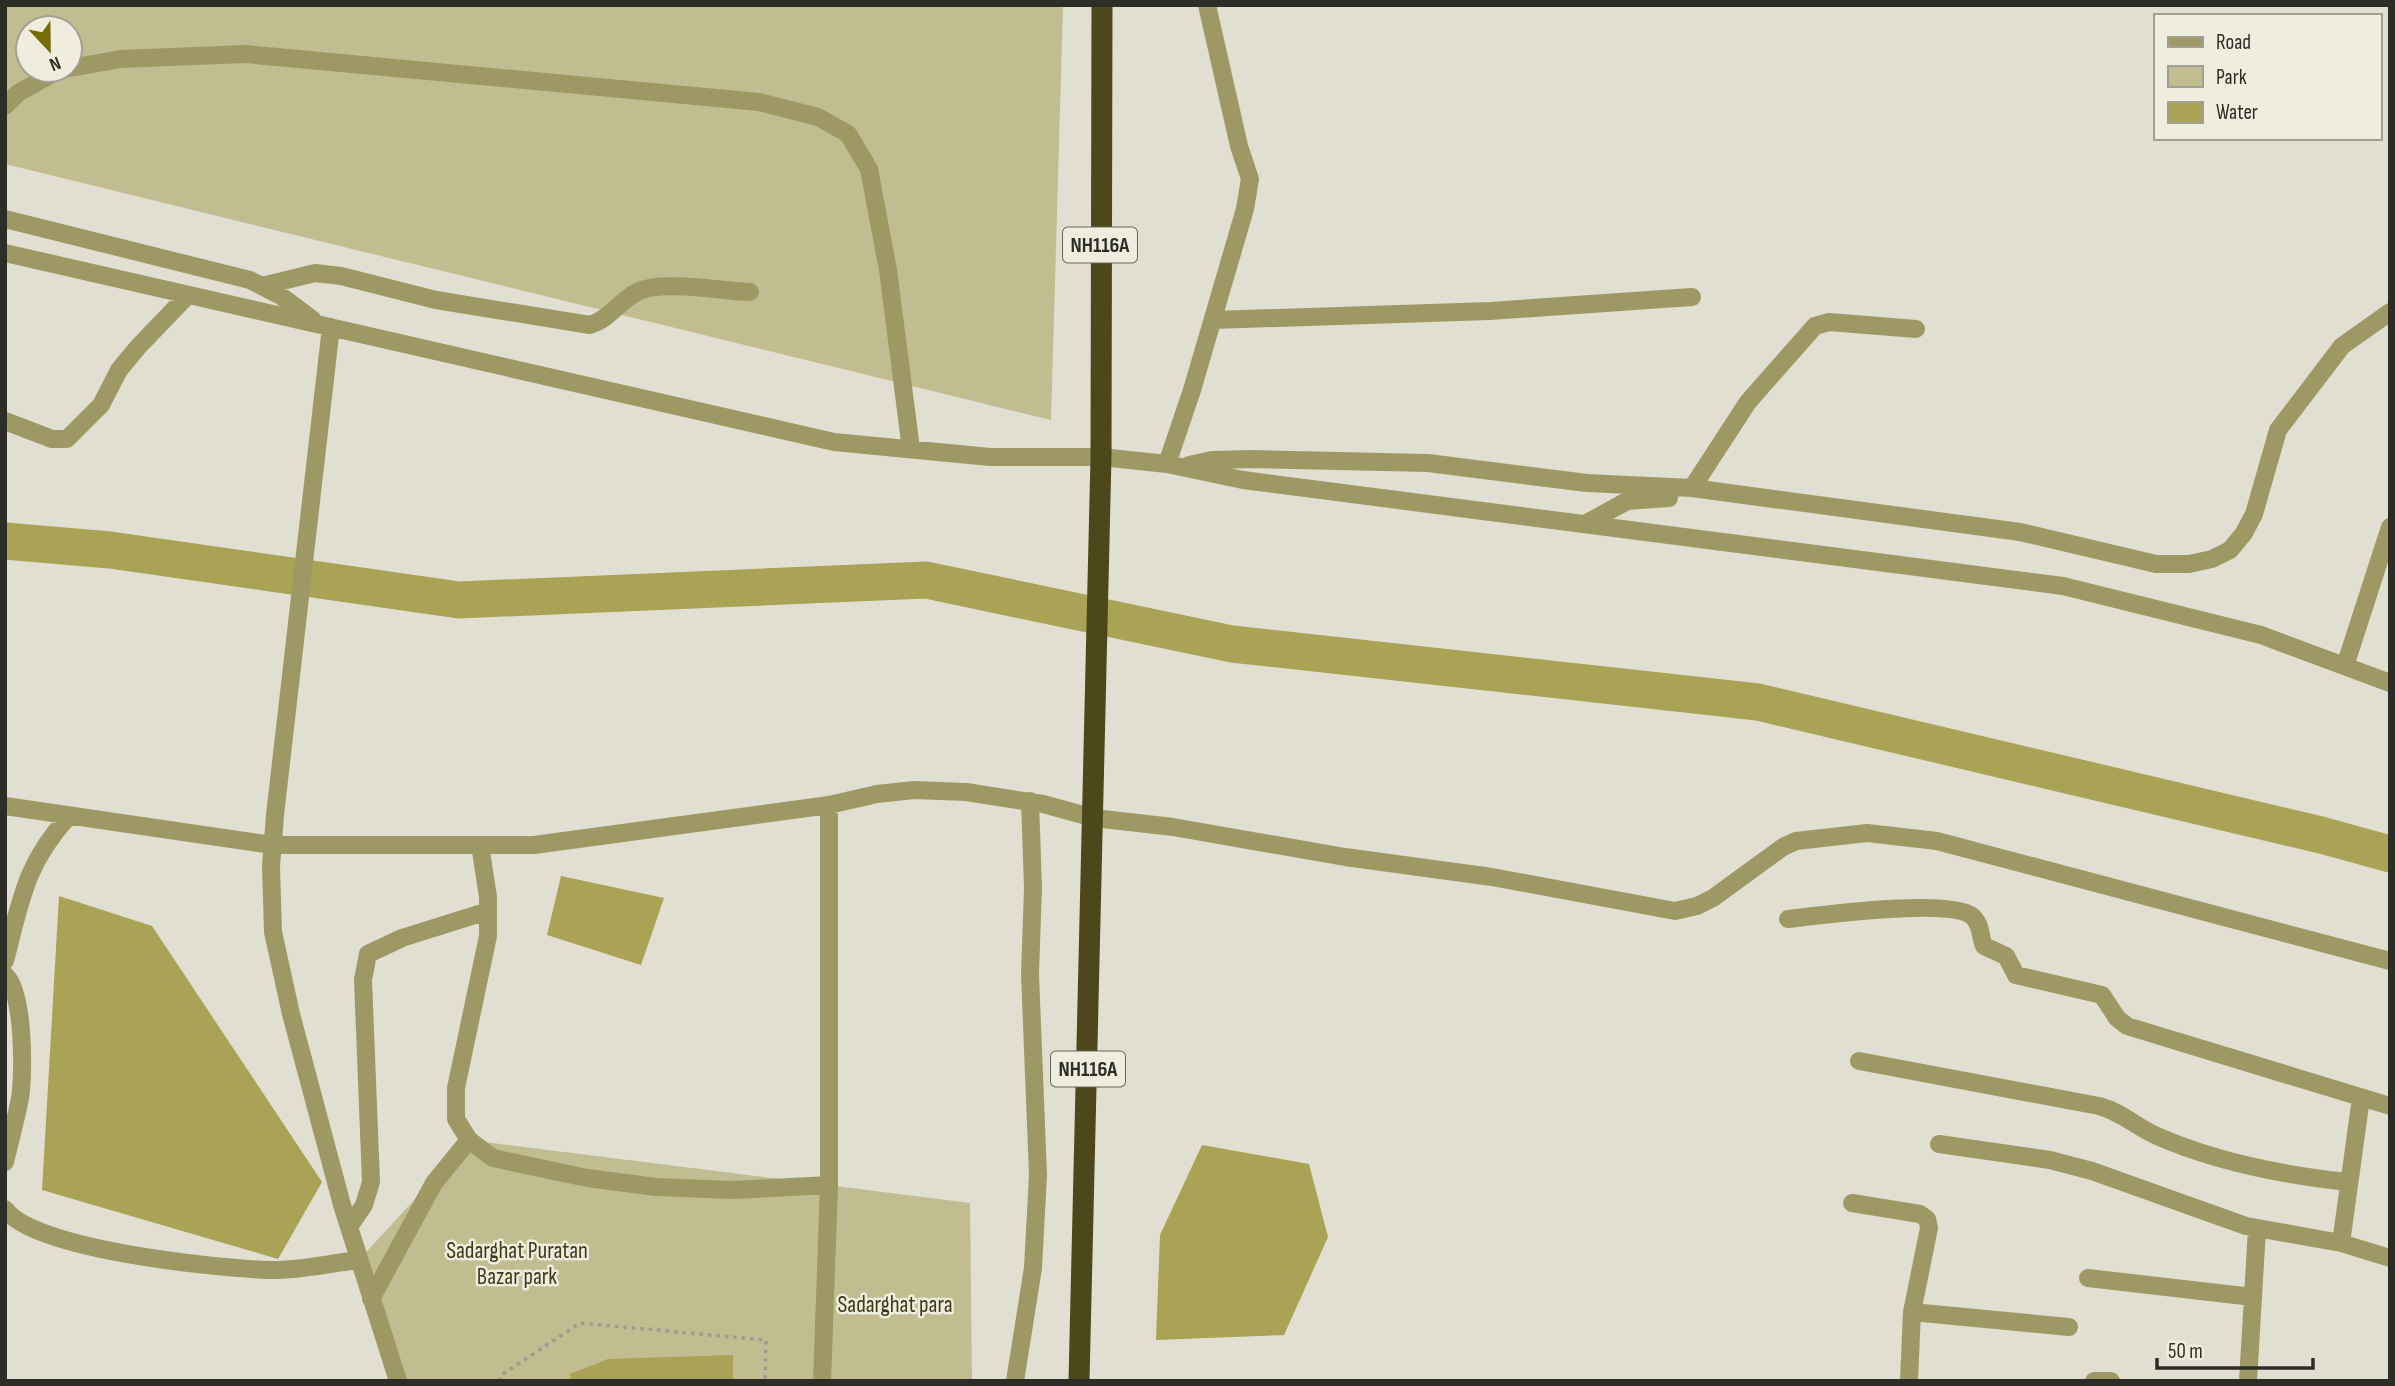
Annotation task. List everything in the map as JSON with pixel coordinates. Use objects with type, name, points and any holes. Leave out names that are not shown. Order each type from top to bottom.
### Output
[{"type":"highway","name":"NH116A","points":[[1079,1381],[1094,818],[1098,484],[1101,457],[1102,5]]},
{"type":"street","points":[[1175,465],[1245,209],[1250,179],[1239,146],[1207,5]]},
{"type":"street","points":[[84,66],[121,59],[245,54],[759,102],[818,117],[848,134],[869,169],[888,270],[911,449]]},
{"type":"street","points":[[5,106],[18,93],[34,84]]},
{"type":"street","points":[[5,219],[209,268],[281,296],[325,326]]},
{"type":"street","points":[[5,253],[834,443],[990,457],[1101,457],[1175,465],[1243,480],[2063,586],[2261,635],[2390,683]]},
{"type":"street","points":[[261,286],[315,273],[341,276],[436,300],[590,325],[601,322],[639,290],[750,292]]},
{"type":"street","points":[[5,421],[52,439],[67,439],[101,405],[120,370],[138,346],[188,295]]},
{"type":"street","points":[[1213,320],[1490,311],[1692,297]]},
{"type":"street","points":[[1175,465],[1251,459],[1428,463],[1587,483],[1699,489],[2020,532],[2090,546],[2156,564],[2189,564],[2212,559],[2230,550],[2244,533],[2254,514],[2278,430],[2342,346],[2390,312]]},
{"type":"street","points":[[1585,524],[1627,501],[1686,497],[1699,489],[1748,402],[1773,370],[1815,326],[1829,322],[1916,329]]},
{"type":"street","points":[[325,326],[272,845],[273,932],[291,1014],[349,1227],[398,1381]]},
{"type":"street","points":[[2345,666],[2390,527]]},
{"type":"street","points":[[5,806],[272,845],[534,845],[829,805],[877,794],[937,789],[1030,801],[1094,818],[1173,827],[1346,858],[1492,877],[1675,911],[1698,906],[1713,898],[1783,847],[1796,841],[1867,833],[1899,835],[1937,841],[2390,961]]},
{"type":"street","points":[[1016,1381],[1032,1268],[1038,1175],[1030,974],[1033,888],[1030,801]]},
{"type":"street","points":[[822,1381],[828,1185],[829,805]]},
{"type":"street","points":[[5,961],[25,882],[45,843],[69,816]]},
{"type":"street","points":[[480,845],[488,911],[488,936],[456,1088],[456,1119],[469,1140],[493,1158],[587,1178],[656,1187],[733,1190],[828,1185]]},
{"type":"street","points":[[1788,919],[1928,908],[1971,915],[1979,923],[1984,946],[2006,956],[2016,975],[2102,995],[2117,1018],[2127,1026],[2390,1106]]},
{"type":"street","points":[[349,1227],[365,1205],[371,1182],[363,980],[368,954],[402,938],[488,911]]},
{"type":"street","points":[[5,975],[17,991],[21,1095],[5,1162]]},
{"type":"street","points":[[1858,1060],[2099,1106],[2127,1117],[2157,1136],[2247,1164],[2291,1176],[2347,1182]]},
{"type":"street","points":[[2341,1243],[2347,1182],[2361,1098]]},
{"type":"street","points":[[371,1299],[434,1182],[469,1140]]},
{"type":"street","points":[[1939,1144],[2050,1160],[2092,1171],[2257,1229],[2341,1243],[2390,1258]]},
{"type":"street","points":[[1852,1203],[1920,1214],[1927,1219],[1929,1228],[1912,1312],[1909,1381]]},
{"type":"street","points":[[6,1211],[15,1221],[63,1240],[164,1260],[271,1270],[359,1260]]},
{"type":"street","points":[[2248,1381],[2257,1229]]},
{"type":"street","points":[[2088,1278],[2253,1297]]},
{"type":"street","points":[[1912,1312],[2069,1327]]},
{"type":"street","points":[[2094,1381],[2111,1381]]},
{"type":"path","points":[[500,1381],[500,1376],[580,1323],[766,1340],[765,1381]]},
{"type":"green space","points":[[5,5],[1063,5],[1051,420],[5,164]]},
{"type":"green space","name":"Sadarghat Puratan Bazar park","points":[[469,1140],[970,1203],[972,1381],[400,1381],[359,1260]]},
{"type":"water","points":[[561,876],[664,898],[641,965],[547,935]]},
{"type":"water","points":[[59,896],[152,926],[322,1182],[278,1259],[42,1190]]},
{"type":"water","points":[[1202,1145],[1309,1164],[1328,1237],[1284,1335],[1156,1340],[1160,1235]]},
{"type":"water","points":[[733,1355],[733,1381],[571,1381],[570,1374],[608,1359]]},
{"type":"waterway","points":[[5,541],[110,550],[459,600],[926,580],[1232,644],[1758,702],[2321,835],[2390,854]]},
{"type":"park label","name":"Sadarghat para","points":[[895,1305]]}]
